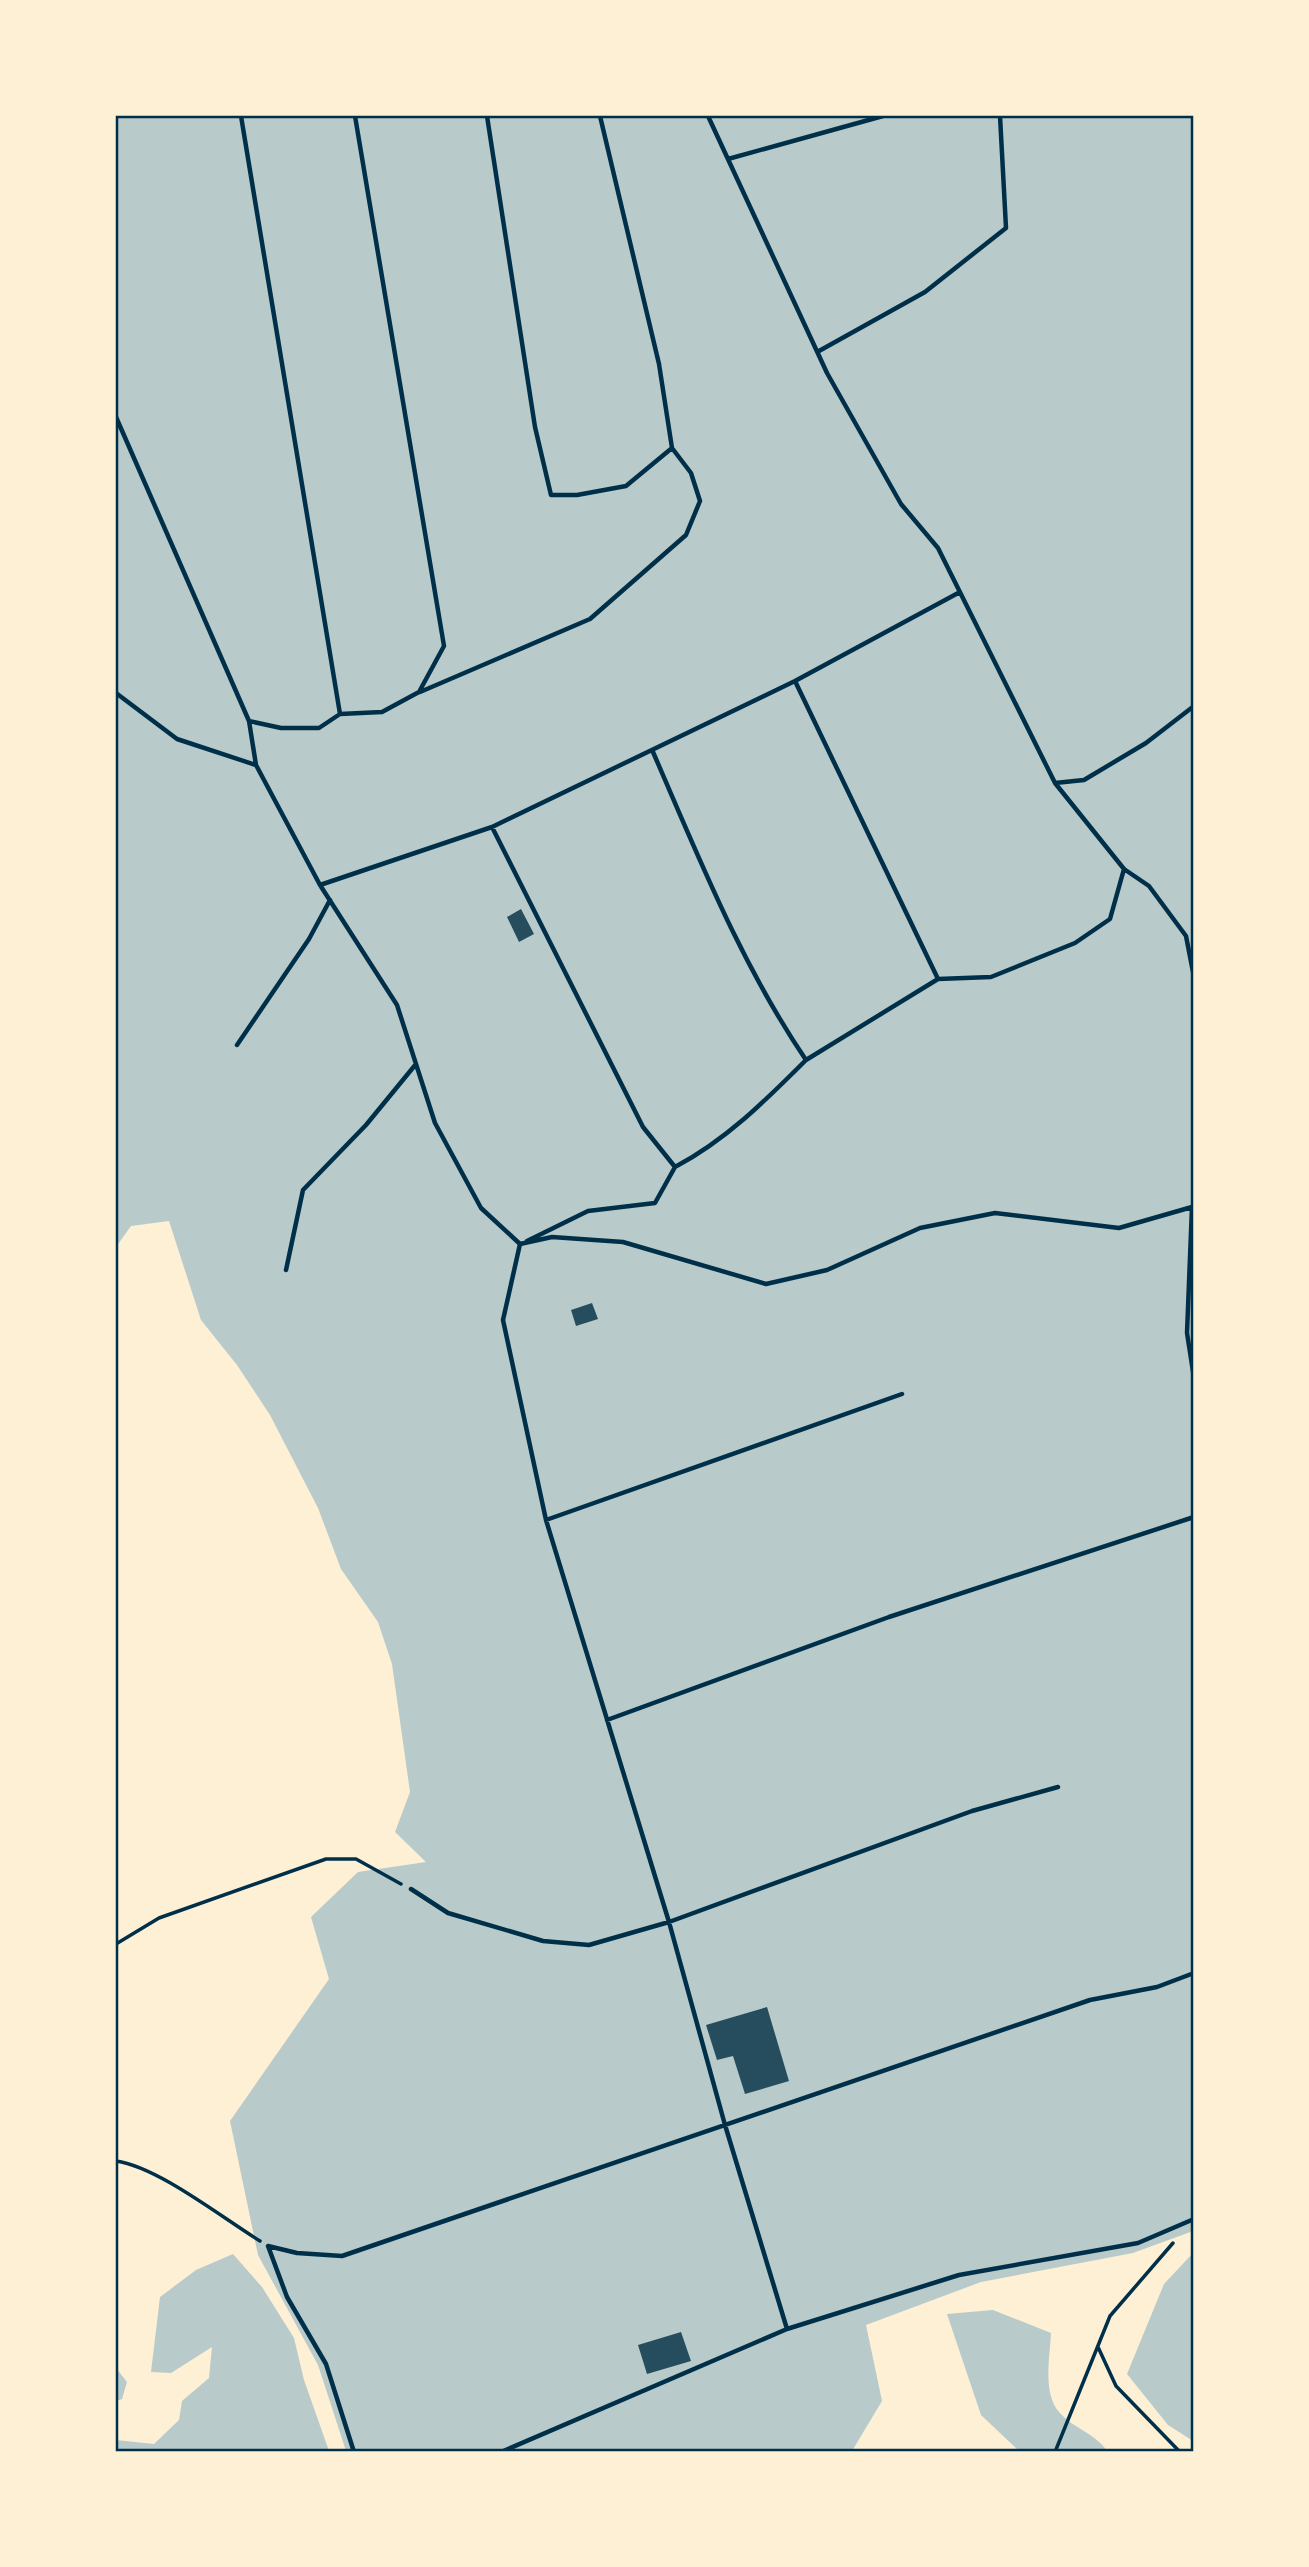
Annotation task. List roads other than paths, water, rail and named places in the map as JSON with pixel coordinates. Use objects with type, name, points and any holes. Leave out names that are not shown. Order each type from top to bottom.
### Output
[{"type":"lane","points":[[241,116],[340,714]]},
{"type":"lane","points":[[355,116],[444,646],[419,692]]},
{"type":"lane","points":[[487,116],[535,427],[551,495],[577,495],[626,486],[672,448]]},
{"type":"lane","points":[[249,721],[281,728],[319,728],[340,714],[382,712],[419,692],[590,620],[687,535],[700,501],[691,473],[672,448],[659,364],[600,116]]},
{"type":"lane","points":[[708,116],[827,373],[901,504],[938,548],[1055,783],[1124,869],[1149,886],[1186,936],[1194,977]]},
{"type":"lane","points":[[727,159],[883,116]]},
{"type":"lane","points":[[819,351],[925,292],[1006,228],[1000,116]]},
{"type":"lane","points":[[116,417],[117,426],[249,721],[256,765],[320,886],[397,1004],[435,1123],[481,1208],[520,1244]]},
{"type":"lane","points":[[320,886],[492,827],[653,752],[795,681],[960,592]]},
{"type":"lane","points":[[795,681],[938,979]]},
{"type":"lane","points":[[116,693],[177,739],[256,765]]},
{"type":"lane","points":[[1055,783],[1084,780],[1146,743],[1194,706]]},
{"type":"lane","points":[[653,752],[733,938],[773,1012],[806,1060]]},
{"type":"lane","points":[[492,827],[643,1127],[675,1167]]},
{"type":"lane","points":[[520,1244],[588,1211],[654,1203],[675,1167],[709,1149],[753,1113],[806,1060],[938,979],[991,977],[1075,943],[1110,919],[1124,869]]},
{"type":"lane","points":[[237,1045],[309,939],[330,900]]},
{"type":"lane","points":[[286,1270],[303,1189],[366,1125],[416,1064]]},
{"type":"lane","points":[[520,1244],[552,1237],[623,1242],[766,1284],[827,1270],[920,1228],[995,1213],[1119,1228],[1193,1207],[1187,1333],[1194,1378]]},
{"type":"lane","points":[[520,1244],[503,1320],[546,1520],[669,1922],[725,2125],[787,2329]]},
{"type":"lane","points":[[546,1520],[902,1394]]},
{"type":"lane","points":[[607,1720],[889,1617],[1194,1517]]},
{"type":"lane","points":[[411,1889],[448,1913],[543,1941],[589,1945],[669,1922],[972,1811],[1058,1787]]},
{"type":"lane","points":[[354,2452],[327,2364],[287,2297],[268,2246],[297,2253],[342,2256],[1090,2000],[1157,1987],[1194,1973]]},
{"type":"lane","points":[[501,2452],[787,2329],[959,2275],[1138,2243],[1194,2219]]}]
